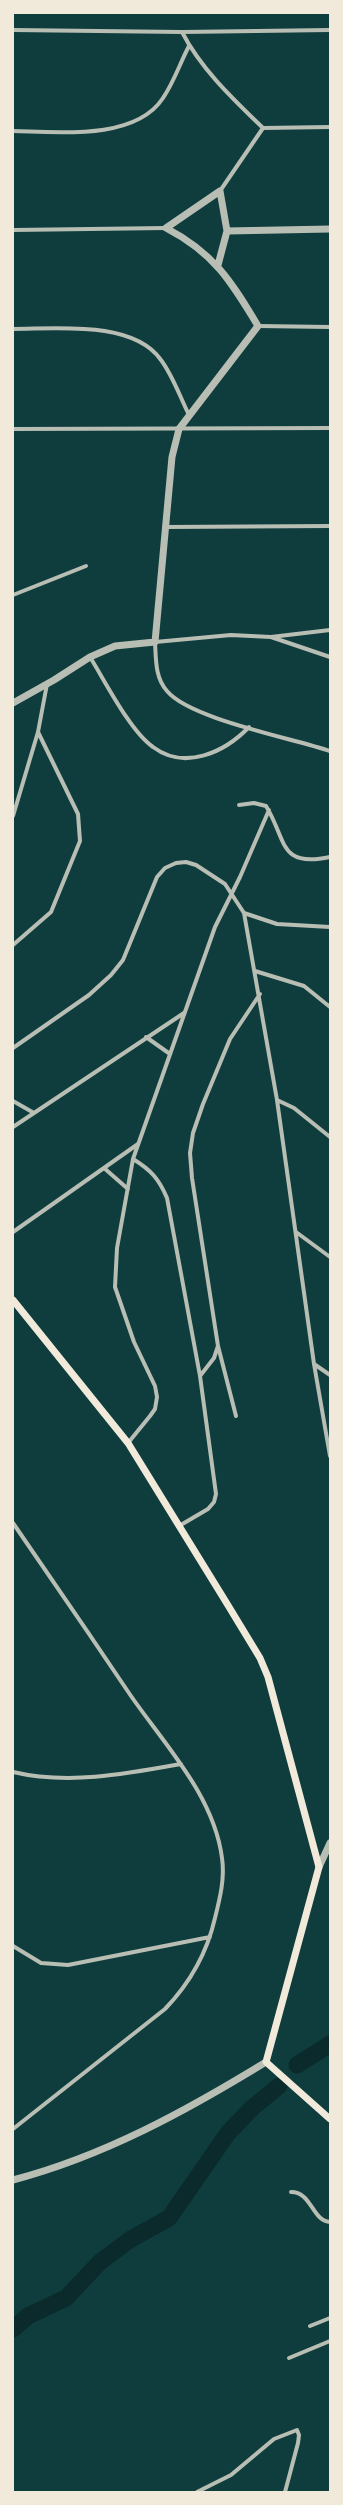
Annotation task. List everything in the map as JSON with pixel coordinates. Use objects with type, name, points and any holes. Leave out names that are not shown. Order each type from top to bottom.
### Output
[{"type":"main road","points":[[13,1300],[128,1443],[252,1646],[268,1677],[319,1867],[266,2062],[330,2119]]},
{"type":"street","points":[[13,30],[182,32],[330,30]]},
{"type":"street","points":[[182,32],[189,46],[208,70],[263,128],[330,127]]},
{"type":"street","points":[[13,130],[83,132],[123,125],[141,119],[163,99],[189,46]]},
{"type":"street","points":[[166,228],[220,191],[263,128]]},
{"type":"street","points":[[218,265],[227,231],[220,191]]},
{"type":"street","points":[[13,230],[166,228],[188,239],[218,265],[258,326]]},
{"type":"street","points":[[227,231],[330,229]]},
{"type":"street","points":[[258,326],[330,327]]},
{"type":"street","points":[[258,326],[179,429],[172,457],[155,642],[158,674],[170,694],[182,704],[200,712],[330,751]]},
{"type":"street","points":[[13,329],[78,330],[117,333],[137,340],[151,348],[162,360],[189,415]]},
{"type":"street","points":[[13,429],[330,428]]},
{"type":"street","points":[[165,527],[330,526]]},
{"type":"street","points":[[13,595],[86,566]]},
{"type":"street","points":[[13,703],[90,657],[115,646],[231,635],[271,637],[330,630]]},
{"type":"street","points":[[271,637],[330,657]]},
{"type":"street","points":[[90,657],[138,733],[153,748],[166,754],[179,757],[207,756],[229,744],[249,727]]},
{"type":"street","points":[[13,816],[38,732],[47,684]]},
{"type":"street","points":[[13,945],[51,912],[80,841],[78,814],[38,732]]},
{"type":"street","points":[[239,805],[261,804],[269,810],[283,842],[292,855],[308,861],[330,857]]},
{"type":"street","points":[[128,1443],[150,1416],[157,1397],[154,1386],[134,1342],[114,1287],[117,1248],[133,1159],[215,927],[269,810]]},
{"type":"street","points":[[13,1048],[89,995],[111,975],[123,960],[157,877],[165,868],[186,862],[196,865],[216,876],[232,892],[244,914],[260,994],[277,1100],[314,1364],[330,1456]]},
{"type":"street","points":[[244,914],[277,924],[330,927]]},
{"type":"street","points":[[255,971],[304,986],[330,1007]]},
{"type":"street","points":[[236,1416],[218,1346],[192,1178],[190,1153],[193,1133],[203,1104],[230,1039],[260,994]]},
{"type":"street","points":[[13,1127],[185,1012]]},
{"type":"street","points":[[146,1037],[170,1054]]},
{"type":"street","points":[[13,1100],[34,1113]]},
{"type":"street","points":[[277,1100],[294,1108],[330,1137]]},
{"type":"street","points":[[13,1232],[138,1144]]},
{"type":"street","points":[[133,1159],[154,1175],[167,1198],[200,1376],[216,1494],[214,1502],[208,1509],[178,1526]]},
{"type":"street","points":[[104,1168],[128,1189]]},
{"type":"street","points":[[296,1232],[330,1257]]},
{"type":"street","points":[[200,1376],[214,1358],[218,1346]]},
{"type":"street","points":[[314,1364],[330,1375]]},
{"type":"street","points":[[13,1523],[138,1706],[181,1764],[216,1831],[222,1859],[222,1890],[210,1937],[182,1992],[165,2009],[13,2129]]},
{"type":"street","points":[[13,1772],[64,1779],[113,1775],[181,1764]]},
{"type":"street","points":[[319,1867],[330,1842]]},
{"type":"street","points":[[13,1946],[41,1963],[68,1965],[210,1937]]},
{"type":"street","points":[[13,2180],[65,2164],[117,2143],[198,2104],[266,2062]]},
{"type":"street","points":[[291,2192],[304,2196],[320,2218],[330,2222]]},
{"type":"street","points":[[310,2326],[330,2318]]},
{"type":"street","points":[[289,2358],[330,2341]]},
{"type":"street","points":[[197,2492],[231,2475],[274,2439],[297,2430],[299,2435],[298,2443],[285,2492]]},
{"type":"waterway","points":[[297,2065],[330,2044]]},
{"type":"waterway","points":[[13,2329],[28,2316],[66,2298],[100,2262],[131,2239],[169,2218],[228,2133],[252,2108],[279,2086]]}]
